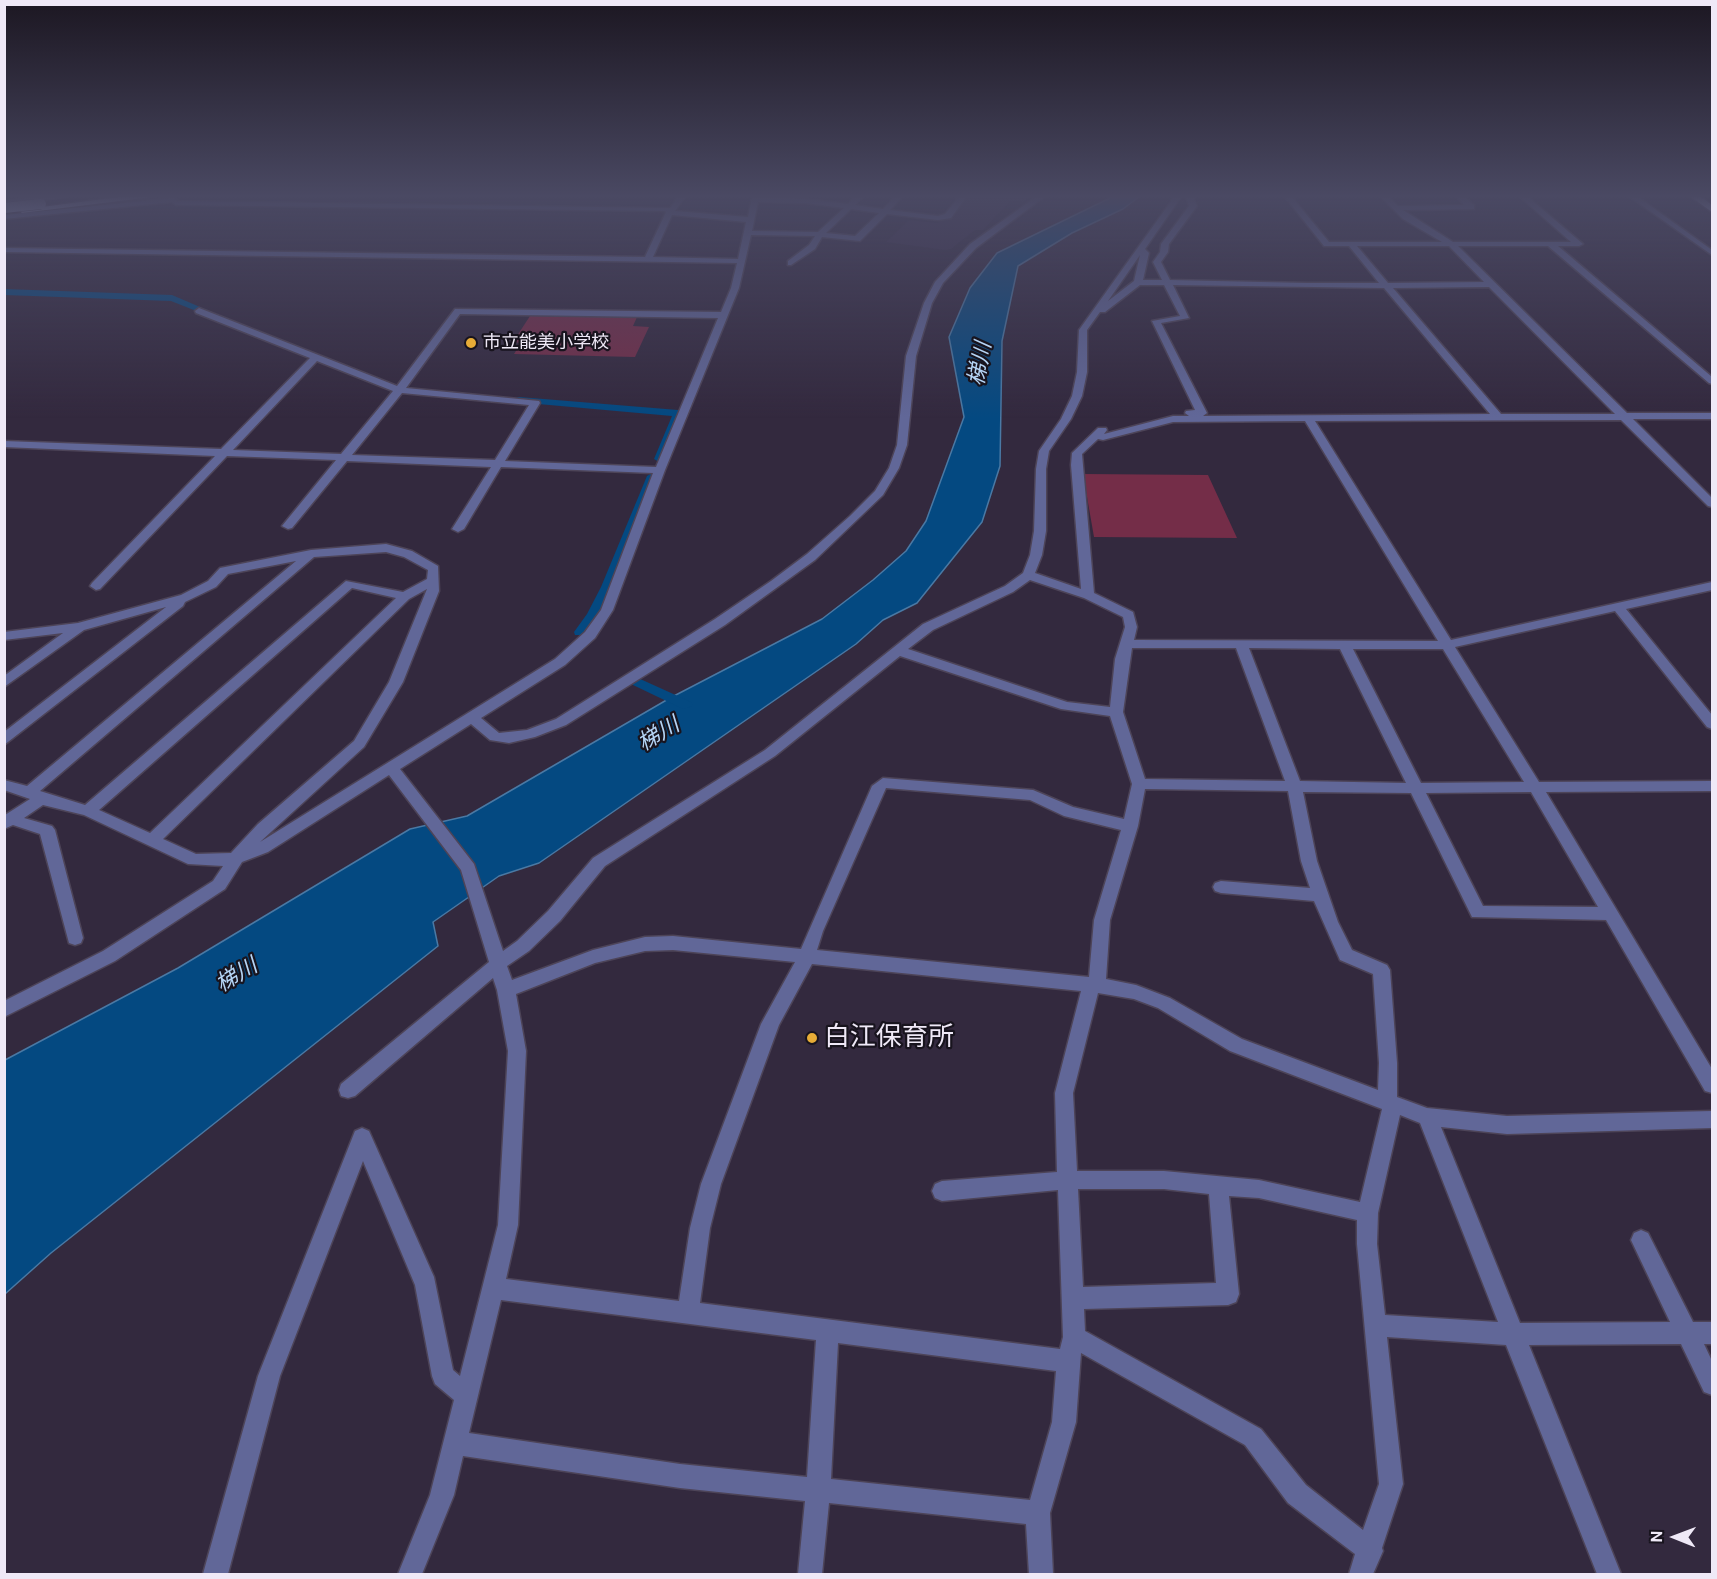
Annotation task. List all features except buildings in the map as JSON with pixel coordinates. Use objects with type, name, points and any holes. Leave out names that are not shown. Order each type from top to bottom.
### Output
[{"type":"street","points":[[4,785],[88,811],[194,860],[218,861],[236,858],[262,848],[560,662],[590,635],[607,610],[739,271]]},
{"type":"street","points":[[471,717],[495,737],[509,738],[530,734],[561,722],[720,622],[811,557],[837,534],[879,493],[894,468],[902,445],[911,356],[928,303],[939,282],[950,271]]},
{"type":"street","points":[[348,1090],[496,956],[523,946],[554,916],[599,862],[770,753],[928,627],[1009,590],[1029,575],[1036,555],[1040,531],[1041,469],[1044,451],[1066,419],[1077,396],[1082,372],[1083,330],[1125,271]]},
{"type":"street","points":[[1097,311],[1104,309],[1138,282],[1141,271]]},
{"type":"street","points":[[1088,595],[1076,465],[1077,453],[1098,431],[1167,414],[1202,413],[1156,321],[1185,318],[1161,271]]},
{"type":"street","points":[[1375,271],[1498,417]]},
{"type":"street","points":[[1478,271],[1713,504]]},
{"type":"street","points":[[1582,271],[1713,381]]},
{"type":"street","points":[[1138,282],[1492,285]]},
{"type":"street","points":[[288,526],[399,390],[458,310],[723,315]]},
{"type":"street","points":[[199,311],[399,390],[535,403],[458,529]]},
{"type":"street","points":[[96,586],[315,358]]},
{"type":"street","points":[[1095,435],[1103,437],[1173,419],[1713,416]]},
{"type":"street","points":[[1307,417],[1535,787],[1713,1085]]},
{"type":"street","points":[[4,444],[660,470]]},
{"type":"street","points":[[4,740],[185,598],[212,584],[224,571],[311,554],[386,548],[421,560],[434,569],[433,591],[396,682],[359,744],[263,828],[236,858],[219,885],[109,956],[4,1010]]},
{"type":"street","points":[[7,821],[311,554]]},
{"type":"street","points":[[1029,575],[1088,595],[1129,615],[1131,627],[1118,684],[1116,712],[1139,784],[1130,826],[1102,920],[1097,985]]},
{"type":"street","points":[[152,842],[405,596],[434,580]]},
{"type":"street","points":[[88,811],[350,584],[405,596]]},
{"type":"street","points":[[1127,644],[1447,645],[1713,586]]},
{"type":"street","points":[[4,636],[79,627],[185,598]]},
{"type":"street","points":[[1619,608],[1713,724]]},
{"type":"street","points":[[4,683],[79,627]]},
{"type":"street","points":[[1241,644],[1295,787],[1309,861],[1330,922],[1346,955],[1381,970],[1390,1103],[1368,1213],[1367,1244],[1377,1325],[1391,1484],[1371,1551],[1361,1575]]},
{"type":"street","points":[[1344,644],[1478,912],[1610,914]]},
{"type":"street","points":[[897,650],[1066,706],[1116,712]]},
{"type":"street","points":[[390,766],[468,868],[506,990],[517,1051],[508,1225],[442,1495],[410,1575]]},
{"type":"street","points":[[688,1312],[700,1228],[711,1184],[770,1024],[807,956],[879,786],[884,783],[1033,795],[1069,812],[1130,826]]},
{"type":"street","points":[[1139,784],[1415,788],[1713,786]]},
{"type":"street","points":[[7,821],[47,830],[75,938]]},
{"type":"street","points":[[1221,887],[1321,895]]},
{"type":"street","points":[[506,990],[593,957],[645,944],[673,944],[807,956],[958,974],[1097,985],[1136,992],[1164,1003],[1236,1045],[1428,1117],[1507,1125],[1713,1119]]},
{"type":"street","points":[[1041,1575],[1038,1513],[1064,1422],[1068,1361],[1074,1337],[1064,1093],[1090,989],[1097,985]]},
{"type":"street","points":[[1428,1117],[1609,1575]]},
{"type":"street","points":[[215,1575],[269,1376],[362,1137],[426,1285],[443,1376],[466,1397]]},
{"type":"street","points":[[942,1191],[1068,1180],[1164,1180],[1259,1189],[1368,1213]]},
{"type":"street","points":[[1072,1298],[1228,1294],[1218,1185]]},
{"type":"street","points":[[1641,1240],[1713,1384]]},
{"type":"street","points":[[493,1288],[1068,1361]]},
{"type":"street","points":[[1377,1325],[1514,1334],[1713,1333]]},
{"type":"street","points":[[810,1575],[828,1331]]},
{"type":"street","points":[[1074,1337],[1253,1437],[1297,1494],[1371,1551]]},
{"type":"street","points":[[455,1444],[486,1446],[680,1476],[1038,1513]]},
{"type":"shaded area","points":[[530,316],[637,317],[633,326],[649,327],[635,357],[514,354],[521,343],[513,342]]},
{"type":"shaded area","points":[[1083,474],[1208,475],[1237,538],[1094,537]]},
{"type":"water","name":"梯川","points":[[983,271],[1017,271],[1002,341],[1000,466],[982,522],[917,603],[883,620],[856,644],[539,863],[499,876],[433,922],[438,946],[51,1253],[5,1294],[5,1060],[178,968],[410,829],[467,816],[670,698],[822,619],[873,580],[906,551],[926,521],[964,417],[949,337],[970,288]]},
{"type":"waterway","points":[[4,292],[172,298],[217,316]]},
{"type":"waterway","points":[[519,400],[678,413],[659,459]]},
{"type":"waterway","points":[[580,632],[593,615],[607,587],[652,476]]},
{"type":"waterway","points":[[638,682],[686,705]]},
{"type":"place","name":"市立能美小学校","points":[[471,343]]},
{"type":"place","name":"白江保育所","points":[[812,1038]]}]
